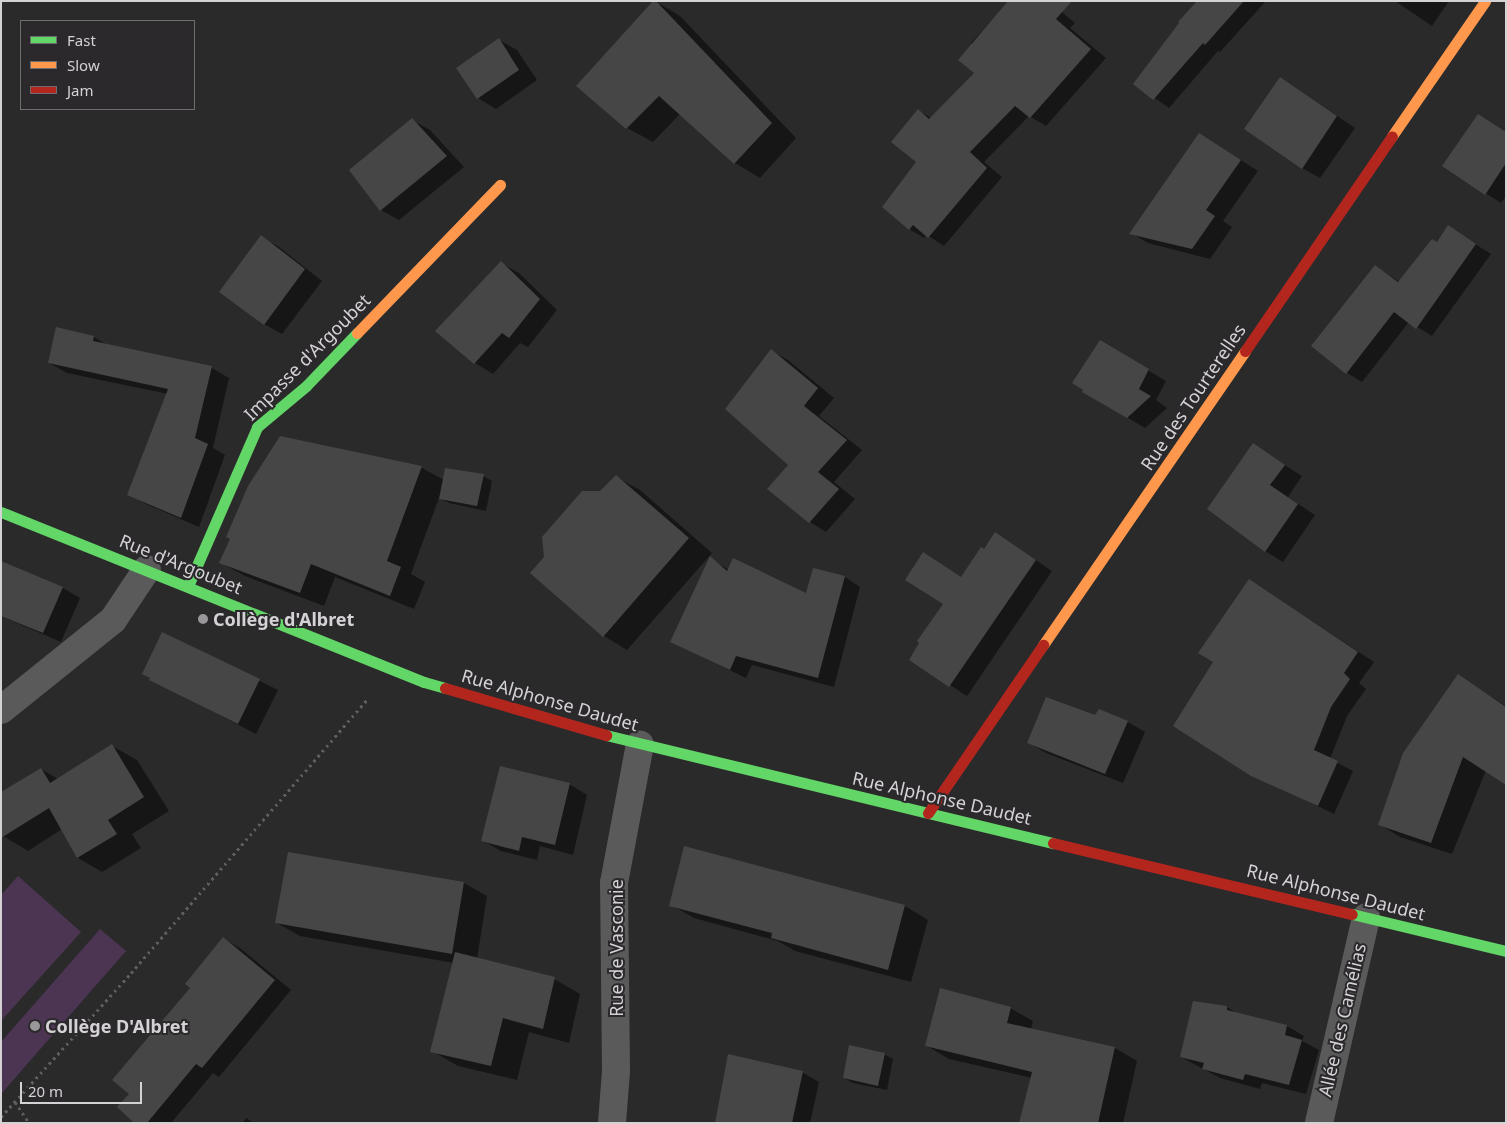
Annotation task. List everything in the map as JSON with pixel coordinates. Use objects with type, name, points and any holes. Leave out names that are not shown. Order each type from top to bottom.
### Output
[{"type":"street","name":"Rue des Tourterelles","points":[[928,813],[1485,1]]},
{"type":"street","name":"Impasse d'Argoubet","points":[[188,586],[257,427],[306,386],[500,185]]},
{"type":"street","name":"Rue d'Argoubet","points":[[1,512],[375,662]]},
{"type":"street","points":[[1,710],[113,620],[146,569]]},
{"type":"street","name":"Rue Alphonse Daudet","points":[[375,662],[424,682],[640,744],[1506,951]]},
{"type":"street","name":"Rue de Vasconie","points":[[612,1123],[616,1071],[614,883],[640,744]]},
{"type":"street","name":"Allée des Camélias","points":[[1319,1123],[1366,917]]},
{"type":"path","points":[[1,1117],[137,966],[374,690]]},
{"type":"path","points":[[15,1102],[29,1123]]},
{"type":"shaded area","points":[[18,876],[81,932],[1,1021],[1,895]]},
{"type":"shaded area","points":[[100,929],[126,951],[1,1094],[1,1042]]},
{"type":"building","points":[[653,1],[656,1],[772,123],[734,164],[659,96],[626,129],[576,86]]},
{"type":"building","points":[[1008,1],[1072,1],[1056,19],[1091,49],[1030,118],[1015,106],[970,152],[987,168],[928,238],[913,225],[909,230],[882,207],[916,162],[891,142],[918,109],[929,119],[974,73],[958,60]]},
{"type":"building","points":[[1197,1],[1244,1],[1205,45],[1203,43],[1153,100],[1133,84],[1178,22]]},
{"type":"building","points":[[499,38],[519,70],[477,99],[456,68]]},
{"type":"building","points":[[1280,77],[1337,116],[1302,169],[1244,129]]},
{"type":"building","points":[[1478,114],[1506,132],[1506,163],[1485,195],[1442,166]]},
{"type":"building","points":[[412,118],[447,156],[380,211],[349,170]]},
{"type":"building","points":[[1199,133],[1241,160],[1206,210],[1215,216],[1192,249],[1129,234]]},
{"type":"building","points":[[1448,225],[1476,244],[1416,329],[1394,312],[1346,374],[1311,346],[1375,265],[1398,282],[1432,239],[1437,242]]},
{"type":"building","points":[[261,235],[305,269],[264,325],[219,292]]},
{"type":"building","points":[[501,261],[540,299],[509,338],[502,333],[474,364],[435,331]]},
{"type":"building","points":[[56,327],[94,336],[93,341],[212,366],[195,438],[208,444],[181,518],[127,495],[168,389],[48,363]]},
{"type":"building","points":[[1100,340],[1149,369],[1139,389],[1151,396],[1127,418],[1082,392],[1083,390],[1072,383]]},
{"type":"building","points":[[771,349],[818,388],[804,406],[847,440],[818,472],[839,489],[809,523],[767,489],[788,465],[725,409]]},
{"type":"building","points":[[280,436],[422,466],[387,561],[401,567],[390,596],[311,564],[300,593],[219,563],[230,539],[226,537],[248,486]]},
{"type":"building","points":[[1253,443],[1285,465],[1270,485],[1298,504],[1265,552],[1207,509]]},
{"type":"building","points":[[445,468],[484,474],[477,506],[439,499]]},
{"type":"building","points":[[616,475],[689,538],[603,637],[530,573],[544,557],[542,537],[582,491],[600,491]]},
{"type":"building","points":[[995,532],[1036,560],[949,687],[909,660],[919,643],[917,641],[943,604],[905,580],[923,552],[961,577],[981,547],[984,549]]},
{"type":"building","points":[[710,556],[727,571],[733,558],[806,593],[813,568],[845,576],[818,678],[736,656],[730,670],[670,642]]},
{"type":"building","points":[[1,561],[63,587],[43,633],[1,616]]},
{"type":"building","points":[[1249,579],[1358,652],[1344,673],[1350,679],[1331,707],[1314,750],[1338,761],[1318,806],[1251,776],[1173,726],[1213,662],[1198,653]]},
{"type":"building","points":[[162,632],[260,679],[238,724],[149,680],[150,678],[142,674]]},
{"type":"building","points":[[1458,674],[1506,707],[1506,785],[1463,757],[1431,843],[1378,825],[1403,753]]},
{"type":"building","points":[[1046,697],[1095,715],[1099,709],[1128,721],[1105,774],[1027,743]]},
{"type":"building","points":[[112,744],[144,797],[108,820],[117,834],[77,858],[49,808],[1,838],[1,792],[41,768],[50,783]]},
{"type":"building","points":[[500,766],[570,783],[555,845],[522,837],[519,851],[481,841]]},
{"type":"building","points":[[684,846],[905,905],[888,970],[771,938],[772,933],[669,906]]},
{"type":"building","points":[[288,852],[464,882],[452,954],[275,923]]},
{"type":"building","points":[[223,937],[275,980],[202,1068],[196,1064],[147,1123],[134,1123],[117,1107],[129,1094],[112,1080],[190,988],[185,984]]},
{"type":"building","points":[[455,952],[555,977],[543,1029],[503,1018],[491,1066],[430,1052]]},
{"type":"building","points":[[940,988],[1011,1007],[1007,1023],[1115,1047],[1098,1123],[1019,1123],[1032,1072],[925,1046]]},
{"type":"building","points":[[1193,1001],[1227,1006],[1227,1010],[1287,1025],[1285,1035],[1302,1040],[1289,1085],[1245,1074],[1243,1080],[1202,1069],[1204,1063],[1180,1057]]},
{"type":"building","points":[[849,1045],[885,1053],[878,1086],[843,1078]]},
{"type":"building","points":[[728,1054],[803,1071],[792,1123],[715,1123]]},
{"type":"traffic: fast","points":[[188,586],[257,427],[306,386],[357,333]]},
{"type":"traffic: fast","points":[[1,512],[424,682],[445,688]]},
{"type":"traffic: fast","points":[[606,735],[1053,843]]},
{"type":"traffic: fast","points":[[1352,914],[1506,951]]},
{"type":"traffic: slow","points":[[1392,136],[1485,1]]},
{"type":"traffic: slow","points":[[357,333],[500,185]]},
{"type":"traffic: slow","points":[[1043,645],[1245,351]]},
{"type":"traffic: jam","points":[[1245,351],[1392,136]]},
{"type":"traffic: jam","points":[[928,813],[1043,645]]},
{"type":"traffic: jam","points":[[445,688],[606,735]]},
{"type":"traffic: jam","points":[[1053,843],[1352,914]]},
{"type":"place","name":"Collège d'Albret","points":[[203,619]]},
{"type":"place","name":"Collège D'Albret","points":[[35,1026]]}]
